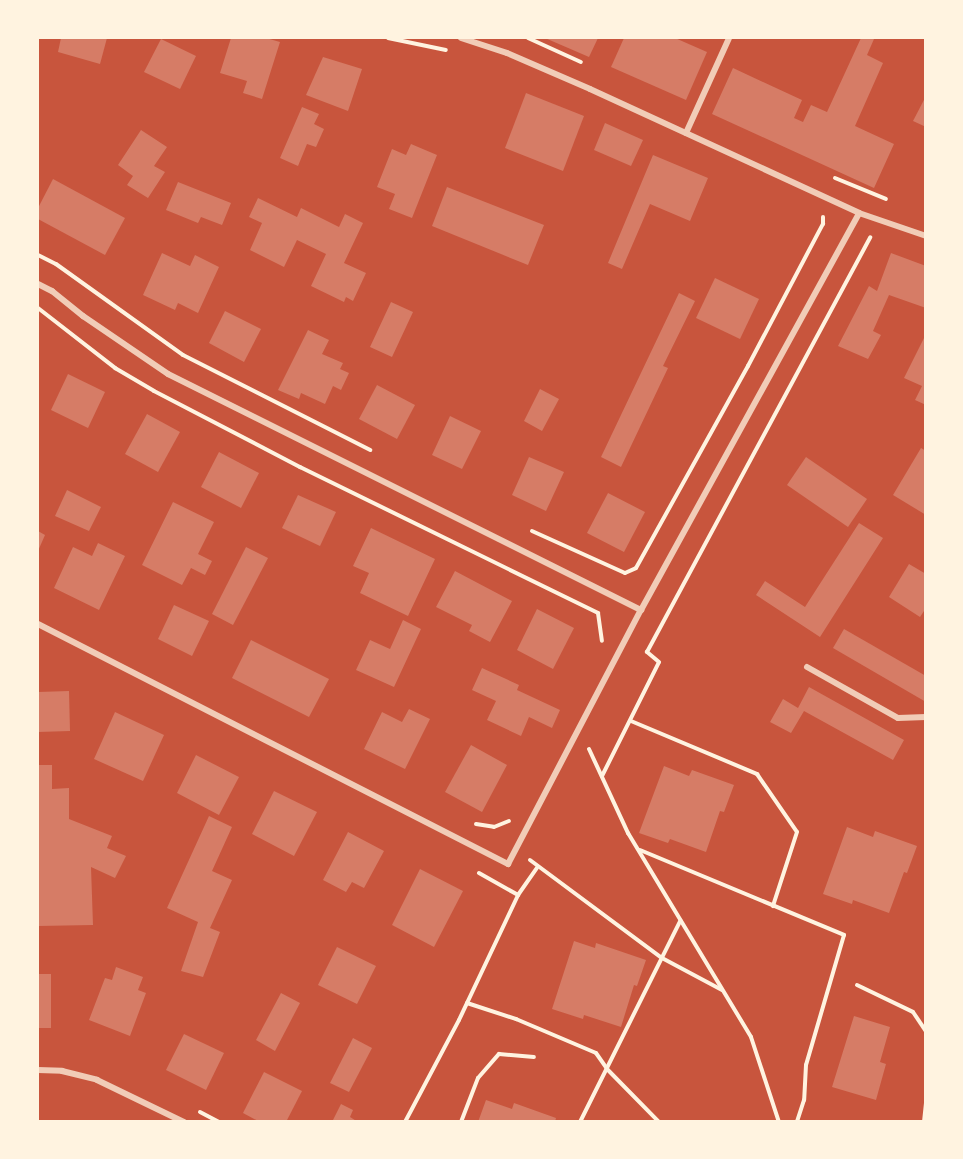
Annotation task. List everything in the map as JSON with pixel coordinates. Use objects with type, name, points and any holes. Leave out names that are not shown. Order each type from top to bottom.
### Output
[{"type":"street","points":[[461,38],[569,80],[859,213],[926,236]]},
{"type":"street","points":[[686,134],[729,38]]},
{"type":"street","points":[[38,624],[508,864],[641,610],[859,213]]},
{"type":"street","points":[[38,284],[52,291],[83,316],[168,374],[641,610]]},
{"type":"street","points":[[807,667],[898,718],[926,717]]},
{"type":"street","points":[[38,1070],[62,1071],[97,1080],[184,1122]]},
{"type":"path","points":[[528,38],[590,66]]},
{"type":"path","points":[[824,173],[896,203]]},
{"type":"path","points":[[522,527],[618,571],[625,573],[636,568],[714,429],[823,224],[824,217],[816,213]]},
{"type":"path","points":[[602,776],[659,662],[647,652],[870,237],[881,241]]},
{"type":"path","points":[[38,255],[56,264],[183,355],[377,454]]},
{"type":"path","points":[[38,308],[115,368],[154,391],[300,467],[598,613],[602,644]]},
{"type":"path","points":[[631,721],[757,774],[797,832],[773,906]]},
{"type":"path","points":[[580,729],[639,850],[751,1037],[779,1122]]},
{"type":"path","points":[[508,822],[514,812]]},
{"type":"path","points":[[518,848],[537,868],[662,958],[723,990]]},
{"type":"path","points":[[639,850],[844,935],[806,1065],[804,1100],[797,1122]]},
{"type":"path","points":[[405,1122],[467,1003],[518,895],[537,868]]},
{"type":"path","points":[[580,1122],[680,921]]},
{"type":"path","points":[[857,985],[914,1011],[926,1031]]},
{"type":"path","points":[[467,1003],[516,1019],[596,1053],[607,1069],[659,1122]]},
{"type":"path","points":[[461,1122],[478,1078],[499,1054],[534,1057]]},
{"type":"path","points":[[924,1122],[926,1102]]},
{"type":"building","points":[[61,38],[107,38],[100,64],[58,52]]},
{"type":"building","points":[[231,38],[266,38],[280,42],[262,99],[243,93],[247,81],[220,73]]},
{"type":"building","points":[[545,38],[598,38],[589,57]]},
{"type":"building","points":[[624,38],[675,38],[707,52],[686,100],[611,67]]},
{"type":"building","points":[[861,38],[874,39],[867,55],[883,63],[855,126],[894,144],[874,188],[712,114],[733,68],[802,100],[794,118],[803,122],[811,105],[827,112]]},
{"type":"building","points":[[161,39],[196,56],[180,89],[144,72]]},
{"type":"building","points":[[323,57],[362,69],[348,111],[306,95]]},
{"type":"building","points":[[526,93],[584,116],[563,171],[505,148]]},
{"type":"building","points":[[926,96],[926,127],[913,121]]},
{"type":"building","points":[[302,107],[319,114],[314,124],[324,129],[316,147],[307,144],[298,166],[280,158]]},
{"type":"building","points":[[605,123],[643,140],[631,166],[594,150]]},
{"type":"building","points":[[141,130],[167,147],[154,166],[165,172],[148,198],[127,185],[133,176],[118,165]]},
{"type":"building","points":[[411,144],[437,155],[412,218],[389,209],[395,194],[377,187],[392,149],[406,155]]},
{"type":"building","points":[[653,155],[708,178],[690,221],[650,204],[622,269],[608,263]]},
{"type":"building","points":[[53,179],[125,218],[105,255],[38,219],[38,208]]},
{"type":"building","points":[[178,182],[231,203],[222,225],[201,217],[198,223],[166,210]]},
{"type":"building","points":[[447,187],[544,225],[528,265],[432,226]]},
{"type":"building","points":[[258,198],[297,217],[301,208],[339,227],[345,214],[363,223],[344,263],[366,273],[353,301],[346,297],[344,302],[311,286],[326,254],[297,240],[284,267],[250,250],[262,223],[249,217]]},
{"type":"building","points":[[162,253],[190,266],[195,255],[219,267],[198,313],[178,303],[175,310],[143,295]]},
{"type":"building","points":[[891,253],[926,266],[926,308],[889,295],[873,331],[881,335],[868,359],[838,346],[869,286],[877,291]]},
{"type":"building","points":[[715,278],[759,299],[740,339],[696,318]]},
{"type":"building","points":[[679,293],[695,301],[663,366],[668,368],[621,467],[601,457]]},
{"type":"building","points":[[391,302],[413,312],[392,357],[370,347]]},
{"type":"building","points":[[225,311],[261,329],[244,362],[209,343]]},
{"type":"building","points":[[308,330],[329,340],[322,354],[343,363],[340,369],[349,373],[341,390],[333,386],[325,404],[301,393],[299,399],[278,390]]},
{"type":"building","points":[[926,334],[926,405],[915,400],[922,386],[904,378]]},
{"type":"building","points":[[68,374],[105,392],[88,428],[51,410]]},
{"type":"building","points":[[377,385],[415,405],[397,439],[359,419]]},
{"type":"building","points":[[540,389],[559,399],[542,431],[524,421]]},
{"type":"building","points":[[147,414],[180,432],[158,472],[125,454]]},
{"type":"building","points":[[450,416],[481,431],[462,469],[432,455]]},
{"type":"building","points":[[921,448],[926,451],[926,515],[893,495]]},
{"type":"building","points":[[219,452],[259,473],[241,508],[201,487]]},
{"type":"building","points":[[529,457],[564,472],[546,511],[512,495]]},
{"type":"building","points":[[806,457],[867,499],[848,527],[787,485]]},
{"type":"building","points":[[67,490],[101,507],[89,531],[55,516]]},
{"type":"building","points":[[608,493],[645,512],[624,552],[587,533]]},
{"type":"building","points":[[298,495],[336,512],[320,546],[282,528]]},
{"type":"building","points":[[173,502],[214,522],[198,554],[212,561],[205,575],[191,568],[182,585],[142,565]]},
{"type":"building","points":[[859,523],[883,538],[820,637],[756,595],[765,581],[805,607]]},
{"type":"building","points":[[371,528],[435,559],[408,616],[360,593],[369,573],[353,566]]},
{"type":"building","points":[[38,531],[45,535],[38,551]]},
{"type":"building","points":[[98,543],[125,556],[99,610],[54,588],[73,547],[92,556]]},
{"type":"building","points":[[246,547],[268,558],[233,625],[212,614]]},
{"type":"building","points":[[909,564],[926,574],[926,608],[920,617],[889,597]]},
{"type":"building","points":[[455,571],[512,601],[490,642],[469,631],[472,625],[436,607]]},
{"type":"building","points":[[174,605],[209,621],[192,656],[158,639]]},
{"type":"building","points":[[537,609],[574,628],[553,669],[517,650]]},
{"type":"building","points":[[403,620],[421,629],[394,687],[356,670],[370,640],[390,649]]},
{"type":"building","points":[[844,629],[926,676],[926,702],[833,648]]},
{"type":"building","points":[[251,640],[329,679],[309,717],[232,678]]},
{"type":"building","points":[[482,668],[519,685],[517,690],[560,710],[552,728],[529,717],[521,736],[487,720],[496,701],[472,690]]},
{"type":"building","points":[[809,687],[904,740],[893,760],[804,711],[791,733],[770,722],[783,699],[798,708]]},
{"type":"building","points":[[69,691],[70,731],[38,732],[38,692]]},
{"type":"building","points":[[409,709],[430,719],[405,769],[364,749],[382,712],[402,722]]},
{"type":"building","points":[[115,712],[164,735],[143,781],[94,759]]},
{"type":"building","points":[[471,745],[507,765],[482,812],[445,792]]},
{"type":"building","points":[[196,755],[239,777],[219,815],[177,793]]},
{"type":"building","points":[[38,765],[52,765],[52,789],[69,788],[69,819],[112,836],[107,848],[126,856],[115,878],[91,867],[93,925],[38,926]]},
{"type":"building","points":[[664,766],[689,776],[692,770],[734,785],[724,812],[720,811],[706,852],[670,839],[668,843],[639,833]]},
{"type":"building","points":[[274,791],[317,812],[294,856],[252,834]]},
{"type":"building","points":[[209,816],[232,827],[212,871],[232,880],[210,928],[220,932],[203,977],[181,971],[198,922],[167,908]]},
{"type":"building","points":[[847,827],[873,837],[875,831],[917,846],[907,873],[904,872],[889,913],[853,900],[852,904],[823,894]]},
{"type":"building","points":[[348,832],[384,851],[364,888],[352,882],[346,892],[323,880]]},
{"type":"building","points":[[420,869],[463,891],[434,947],[392,925]]},
{"type":"building","points":[[574,941],[595,948],[596,943],[646,960],[637,986],[634,985],[621,1027],[584,1015],[583,1019],[552,1009]]},
{"type":"building","points":[[337,947],[376,966],[357,1004],[318,985]]},
{"type":"building","points":[[116,967],[143,977],[138,990],[146,993],[130,1036],[89,1020],[105,978],[112,980]]},
{"type":"building","points":[[38,974],[51,974],[51,1028],[38,1028]]},
{"type":"building","points":[[281,993],[300,1003],[275,1051],[256,1040]]},
{"type":"building","points":[[854,1016],[890,1027],[880,1062],[886,1064],[876,1100],[832,1087]]},
{"type":"building","points":[[184,1034],[224,1053],[206,1090],[166,1070]]},
{"type":"building","points":[[353,1038],[372,1048],[349,1092],[330,1083]]},
{"type":"building","points":[[264,1072],[302,1091],[286,1122],[260,1122],[243,1113]]},
{"type":"building","points":[[486,1100],[512,1109],[514,1103],[556,1118],[555,1122],[478,1122]]},
{"type":"building","points":[[341,1104],[353,1110],[350,1117],[358,1122],[332,1122]]}]
